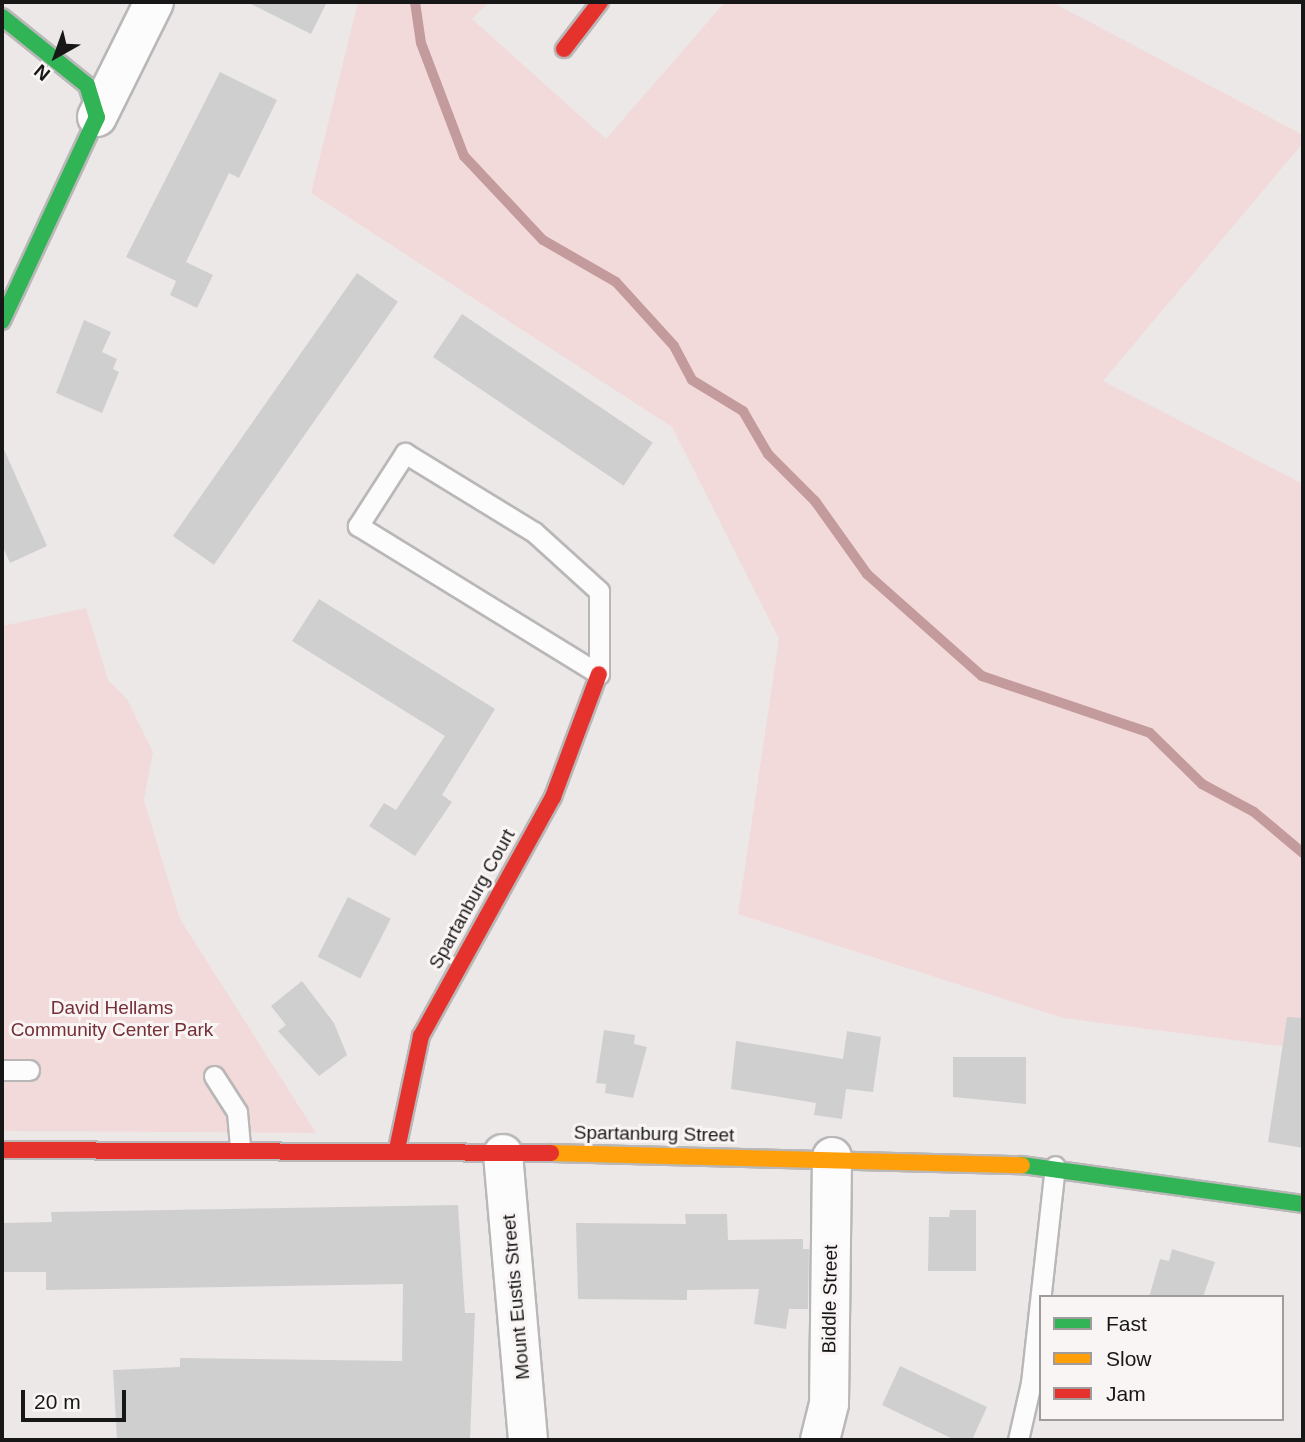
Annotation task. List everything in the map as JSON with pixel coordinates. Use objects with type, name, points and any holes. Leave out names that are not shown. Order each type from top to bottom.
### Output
[{"type":"street","points":[[2,321],[154,2]]},
{"type":"street","points":[[564,49],[600,2]]},
{"type":"street","points":[[2,17],[87,85],[97,117]]},
{"type":"street","name":"Spartanburg Court","points":[[397,1149],[421,1036],[553,797],[599,674]]},
{"type":"street","name":"Spartanburg Street","points":[[2,1150],[397,1149],[503,1154],[832,1157],[1055,1166],[1303,1204]]},
{"type":"street","name":"Mount Eustis Street","points":[[503,1154],[528,1440]]},
{"type":"street","name":"Biddle Street","points":[[820,1440],[829,1404],[832,1157]]},
{"type":"lane","points":[[405,453],[534,531],[599,591],[599,674],[358,526],[405,453]]},
{"type":"lane","points":[[2,1070],[29,1070]]},
{"type":"lane","points":[[214,1076],[237,1112],[240,1149]]},
{"type":"lane","points":[[1041,1295],[1055,1166]]},
{"type":"lane","points":[[1018,1440],[1031,1383],[1039,1311]]},
{"type":"green space","points":[[358,2],[489,2],[472,19],[606,139],[725,2],[1052,2],[1303,135],[1303,143],[1103,381],[1303,484],[1303,1049],[1063,1018],[738,914],[779,639],[672,427],[311,193]]},
{"type":"green space","name":"David Hellams Community Center Park","points":[[86,608],[108,680],[127,699],[153,752],[144,800],[180,919],[316,1133],[2,1131],[2,626]]},
{"type":"building","points":[[247,2],[327,2],[311,34]]},
{"type":"building","points":[[220,72],[277,100],[239,178],[229,173],[186,262],[213,275],[197,308],[170,295],[176,281],[126,257]]},
{"type":"building","points":[[357,273],[398,302],[214,565],[173,536]]},
{"type":"building","points":[[462,314],[653,443],[624,486],[433,357]]},
{"type":"building","points":[[84,320],[111,332],[102,352],[117,359],[113,369],[119,372],[102,413],[56,393]]},
{"type":"building","points":[[2,445],[47,546],[10,563],[2,545]]},
{"type":"building","points":[[319,599],[495,709],[442,795],[452,802],[415,856],[369,826],[384,803],[396,810],[445,736],[292,641]]},
{"type":"building","points":[[348,897],[391,919],[360,978],[318,957]]},
{"type":"building","points":[[302,981],[334,1023],[347,1055],[319,1076],[278,1031],[286,1025],[271,1006]]},
{"type":"building","points":[[1287,1017],[1303,1018],[1303,1148],[1268,1142]]},
{"type":"building","points":[[604,1030],[635,1035],[634,1044],[647,1047],[633,1098],[605,1093],[606,1084],[596,1083]]},
{"type":"building","points":[[847,1031],[881,1037],[873,1092],[846,1089],[842,1119],[814,1115],[816,1103],[731,1089],[736,1041],[843,1059]]},
{"type":"building","points":[[953,1057],[1026,1057],[1026,1104],[953,1097]]},
{"type":"building","points":[[458,1205],[465,1313],[475,1313],[470,1440],[117,1440],[113,1370],[180,1367],[180,1358],[402,1361],[403,1284],[46,1290],[46,1272],[2,1272],[2,1223],[52,1222],[51,1212]]},
{"type":"building","points":[[950,1210],[976,1210],[976,1271],[928,1271],[929,1217],[949,1217]]},
{"type":"building","points":[[685,1214],[727,1214],[728,1240],[803,1239],[803,1249],[809,1249],[808,1309],[789,1309],[786,1329],[754,1324],[759,1289],[687,1290],[687,1300],[578,1299],[576,1223],[686,1224]]},
{"type":"building","points":[[1172,1249],[1215,1262],[1204,1295],[1150,1295],[1160,1259],[1169,1261]]},
{"type":"building","points":[[900,1366],[987,1407],[972,1440],[955,1440],[882,1405]]},
{"type":"waterway","points":[[415,2],[421,43],[464,156],[543,240],[616,282],[674,346],[692,380],[743,411],[768,454],[815,501],[867,574],[982,676],[1150,733],[1202,784],[1254,812],[1303,853]]},
{"type":"traffic: fast","points":[[2,17],[87,85],[97,117],[2,321]]},
{"type":"traffic: fast","points":[[1022,1165],[1303,1204]]},
{"type":"traffic: slow","points":[[551,1153],[1022,1165]]},
{"type":"traffic: jam","points":[[564,49],[600,2]]},
{"type":"traffic: jam","points":[[397,1149],[421,1036],[553,797],[599,674]]},
{"type":"traffic: jam","points":[[2,1150],[551,1153]]}]
